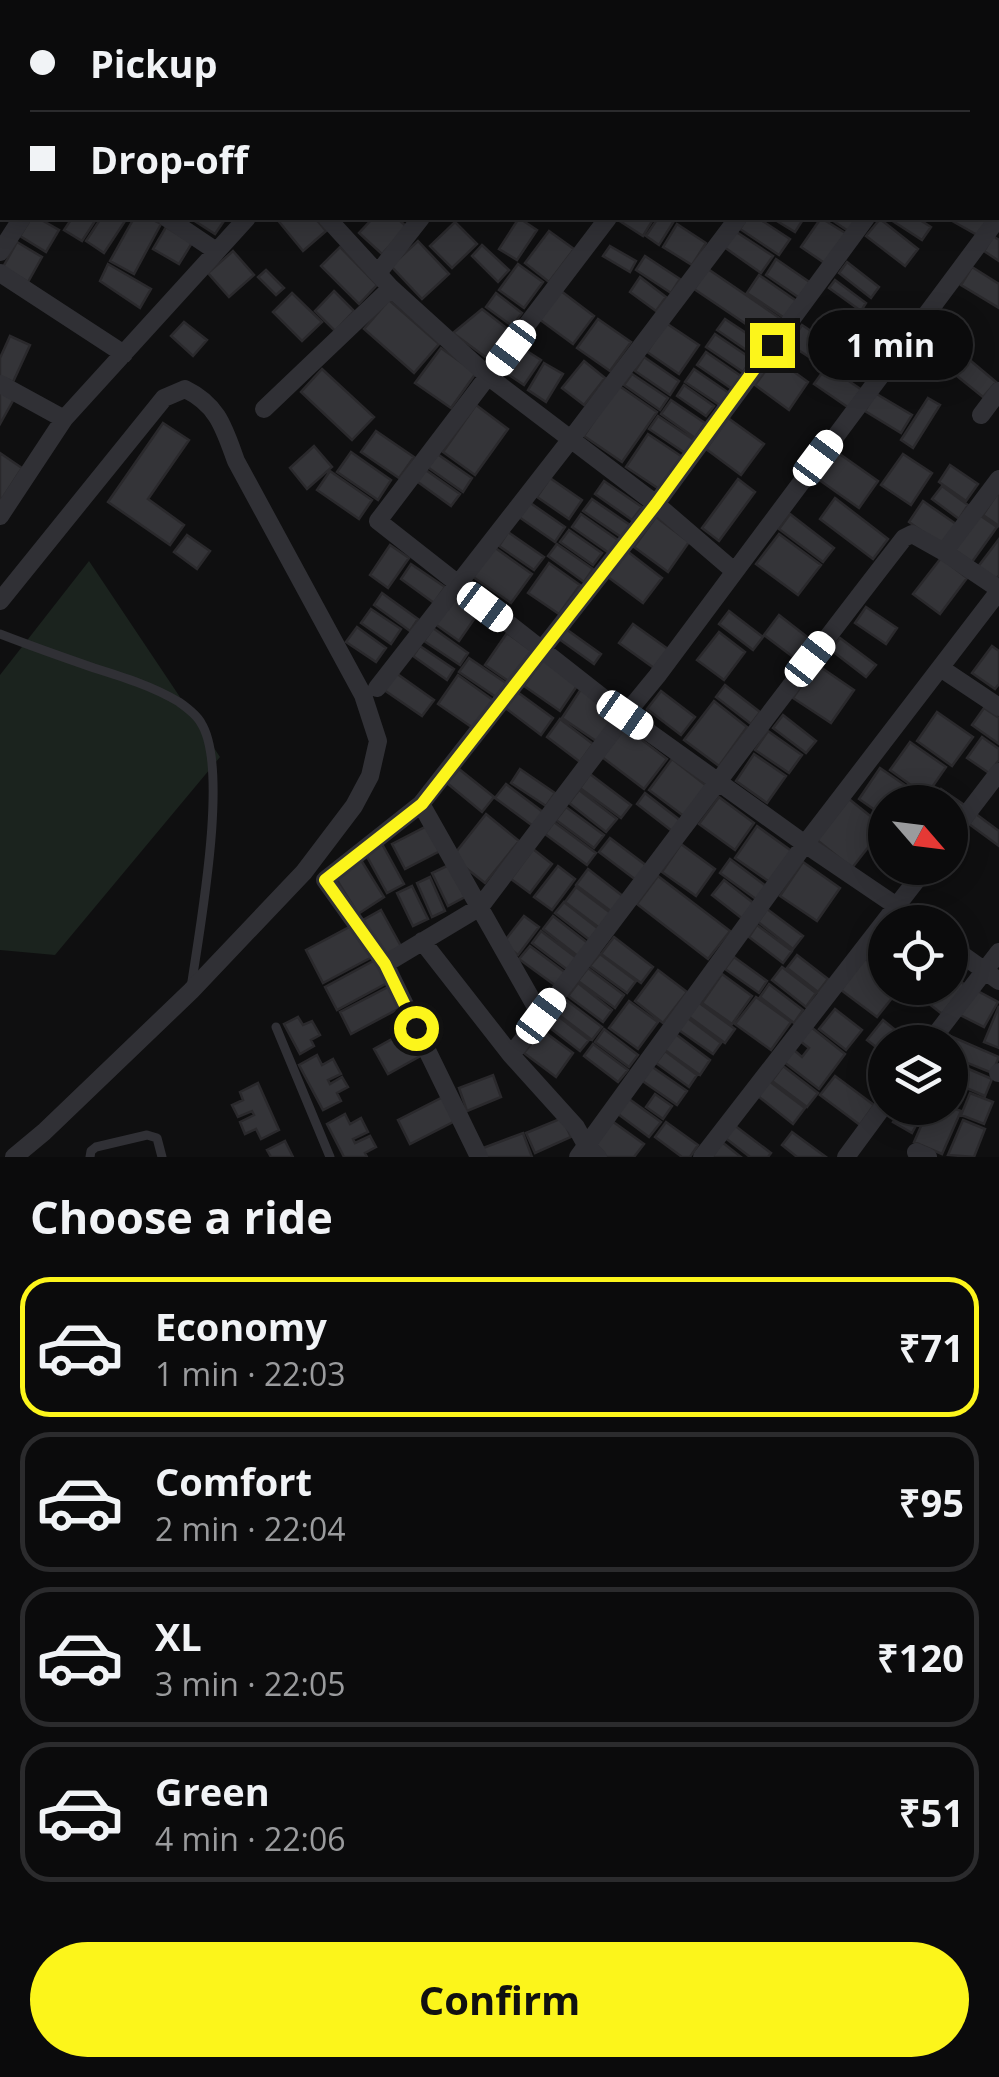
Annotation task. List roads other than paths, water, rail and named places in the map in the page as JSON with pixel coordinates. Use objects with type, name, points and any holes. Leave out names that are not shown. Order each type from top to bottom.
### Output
[{"type":"street","points":[[0,252],[21,220]]},
{"type":"street","points":[[170,220],[216,251]]},
{"type":"street","points":[[0,516],[64,419],[244,220]]},
{"type":"street","points":[[329,220],[391,288],[489,377],[656,504],[734,571]]},
{"type":"street","points":[[378,273],[419,220]]},
{"type":"street","points":[[607,220],[378,521],[625,715],[805,844],[897,905],[913,885]]},
{"type":"street","points":[[376,688],[736,220]]},
{"type":"street","points":[[480,1157],[385,964],[325,880],[422,804],[656,504],[865,220]]},
{"type":"street","points":[[385,964],[480,907],[995,220]]},
{"type":"street","points":[[0,273],[124,354]]},
{"type":"street","points":[[264,409],[391,288]]},
{"type":"street","points":[[0,384],[64,419]]},
{"type":"street","points":[[0,601],[164,398],[185,389],[210,405],[224,428],[236,461],[363,694],[378,740],[370,776],[354,806],[304,872],[191,991],[14,1157]]},
{"type":"street","points":[[980,414],[999,391]]},
{"type":"street","points":[[944,552],[999,479]]},
{"type":"street","points":[[511,1056],[904,538],[912,534],[999,590],[805,844],[587,1153]]},
{"type":"street","points":[[942,668],[999,707]]},
{"type":"street","points":[[968,812],[999,772]]},
{"type":"street","points":[[422,804],[541,1016]]},
{"type":"street","points":[[422,941],[511,1056],[576,1127],[587,1153]]},
{"type":"street","points":[[702,1157],[868,942]]},
{"type":"street","points":[[946,1025],[991,976],[999,952]]},
{"type":"street","points":[[968,959],[991,976]]},
{"type":"street","points":[[846,1157],[870,1125]]},
{"type":"lane","points":[[0,634],[147,685],[182,704],[202,722],[214,782],[191,991]]},
{"type":"lane","points":[[276,1027],[330,1157]]},
{"type":"lane","points":[[90,1157],[96,1147],[147,1135],[157,1138],[162,1157]]}]
